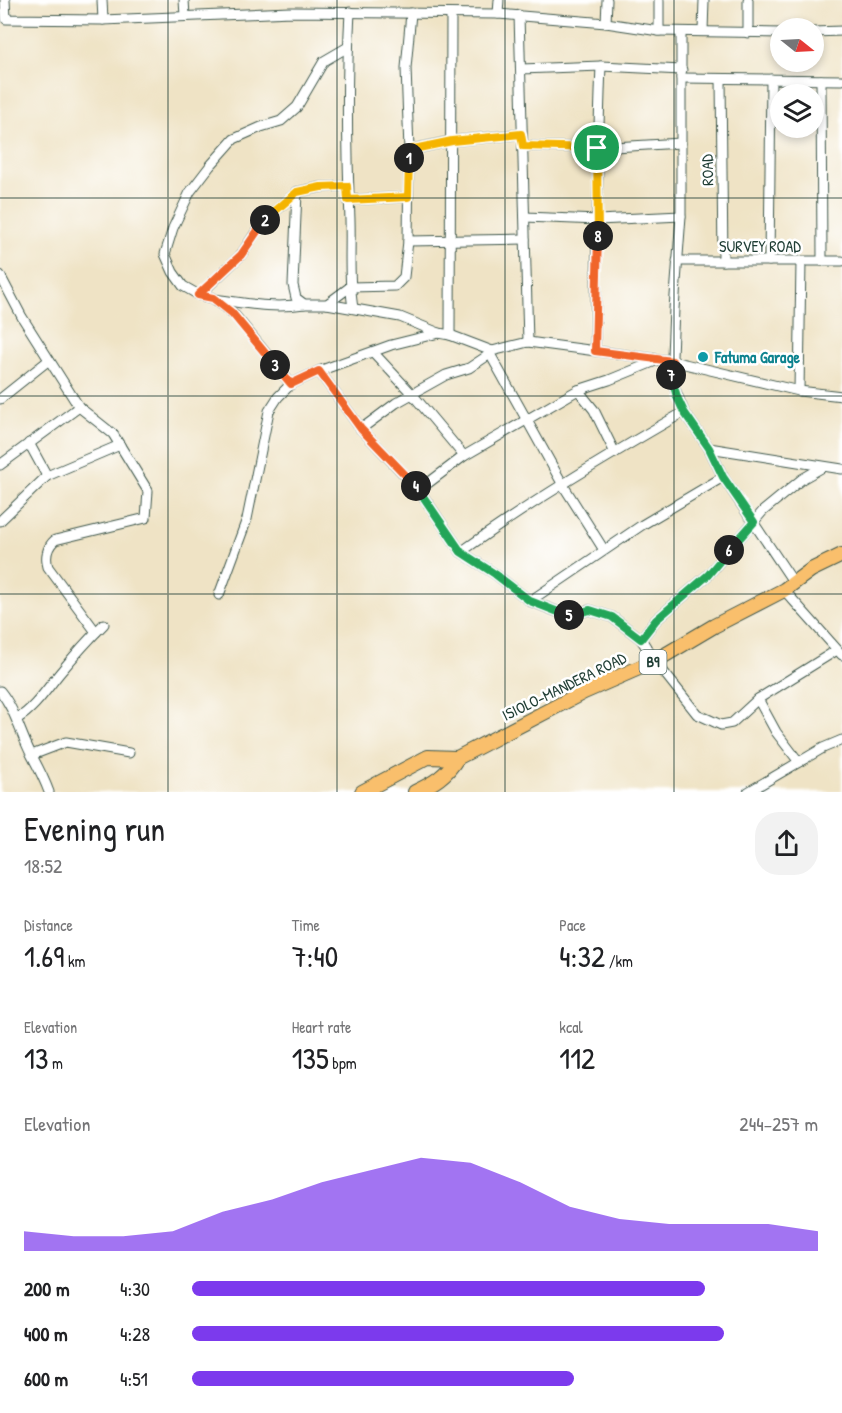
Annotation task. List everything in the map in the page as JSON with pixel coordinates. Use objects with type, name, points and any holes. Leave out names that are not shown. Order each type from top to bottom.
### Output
[{"type":"highway","name":"ISIOLO-MANDERA ROAD","points":[[457,758],[584,692],[655,661],[842,555]]},
{"type":"highway","name":"B9","points":[[362,792],[428,758],[457,758]]},
{"type":"highway","name":"B9","points":[[415,792],[438,781],[450,770],[457,758]]},
{"type":"street","points":[[5,0],[6,19],[103,20],[291,12],[498,14],[606,23],[659,31],[770,33]]},
{"type":"street","points":[[102,0],[103,20]]},
{"type":"street","points":[[184,0],[185,16]]},
{"type":"street","points":[[291,0],[291,12]]},
{"type":"street","points":[[498,14],[499,0]]},
{"type":"street","points":[[606,0],[606,23]]},
{"type":"street","points":[[659,0],[659,31]]},
{"type":"street","points":[[703,31],[704,0]]},
{"type":"street","points":[[748,0],[748,33]]},
{"type":"street","points":[[350,12],[347,186],[350,220],[350,287],[353,308]]},
{"type":"street","points":[[327,304],[350,287],[394,286],[401,281],[406,270],[409,150],[406,75],[411,13]]},
{"type":"street","points":[[450,335],[451,14]]},
{"type":"street","points":[[519,15],[528,342]]},
{"type":"street","points":[[824,32],[842,31]]},
{"type":"street","points":[[319,371],[361,429],[419,490],[461,552],[530,601],[566,615],[590,610],[612,617],[641,639],[655,661],[697,714],[722,725],[732,723],[758,699],[839,652],[789,586],[754,522],[723,477],[709,448],[684,412],[671,379],[681,216],[681,32]]},
{"type":"street","points":[[348,47],[324,60],[297,107],[281,121],[234,139],[190,192],[173,228],[165,254],[173,272],[183,286],[198,295],[268,307],[327,304],[400,317],[491,352],[563,485],[604,550]]},
{"type":"street","points":[[521,69],[601,66],[721,79],[842,80]]},
{"type":"street","points":[[595,351],[597,148],[601,66]]},
{"type":"street","name":"ROAD","points":[[721,79],[723,261]]},
{"type":"street","points":[[770,261],[771,79]]},
{"type":"street","points":[[821,80],[822,261]]},
{"type":"street","points":[[409,150],[452,141],[521,134]]},
{"type":"street","points":[[523,146],[597,148],[681,143]]},
{"type":"street","points":[[198,295],[241,255],[262,223],[297,192],[321,187],[347,186]]},
{"type":"street","points":[[297,192],[293,285],[296,298],[304,304]]},
{"type":"street","points":[[348,200],[408,197]]},
{"type":"street","points":[[525,217],[598,220],[681,216]]},
{"type":"street","points":[[408,241],[525,239]]},
{"type":"street","name":"SURVEY ROAD","points":[[677,261],[842,261]]},
{"type":"street","points":[[800,391],[801,261]]},
{"type":"street","points":[[0,275],[4,289],[79,407],[113,434],[148,491],[146,518],[55,540],[50,544],[46,560],[48,567],[96,632]]},
{"type":"street","points":[[213,298],[232,313],[291,384]]},
{"type":"street","points":[[219,595],[247,519],[269,411],[278,397],[291,384],[319,371],[423,336],[439,333]]},
{"type":"street","points":[[361,429],[384,412],[446,375],[469,368],[491,352],[528,342],[672,361],[800,391],[842,396]]},
{"type":"street","points":[[373,352],[413,394],[464,456]]},
{"type":"street","points":[[419,490],[464,456],[578,390],[660,359]]},
{"type":"street","points":[[0,399],[49,360]]},
{"type":"street","points":[[578,390],[594,410],[615,453]]},
{"type":"street","points":[[0,465],[79,407]]},
{"type":"street","points":[[461,552],[521,510],[684,412]]},
{"type":"street","points":[[28,443],[47,476]]},
{"type":"street","points":[[0,521],[47,476],[120,445]]},
{"type":"street","points":[[709,448],[842,469]]},
{"type":"street","points":[[641,639],[656,620],[708,575],[763,511],[779,496],[823,467]]},
{"type":"street","points":[[530,601],[642,525],[723,477]]},
{"type":"street","points":[[17,719],[43,695],[104,624]]},
{"type":"street","points":[[0,691],[17,719],[49,792]]},
{"type":"street","points":[[758,699],[777,732],[799,762]]},
{"type":"street","points":[[748,792],[842,740]]},
{"type":"street","points":[[32,755],[66,742],[129,753]]},
{"type":"place","name":"Fatuma Garage","points":[[703,357]]},
{"type":"route","points":[[521,134],[523,146],[597,148],[595,351],[672,361],[671,379],[684,412],[709,448],[723,477],[754,522],[708,575],[656,620],[641,639],[612,617],[590,610],[566,615],[530,601],[515,588],[461,552],[419,490],[361,429],[319,371],[291,384],[232,313],[213,298],[198,295],[241,255],[262,223],[297,192],[321,187],[347,186],[348,200],[408,197],[409,150],[452,141],[521,134]]}]
